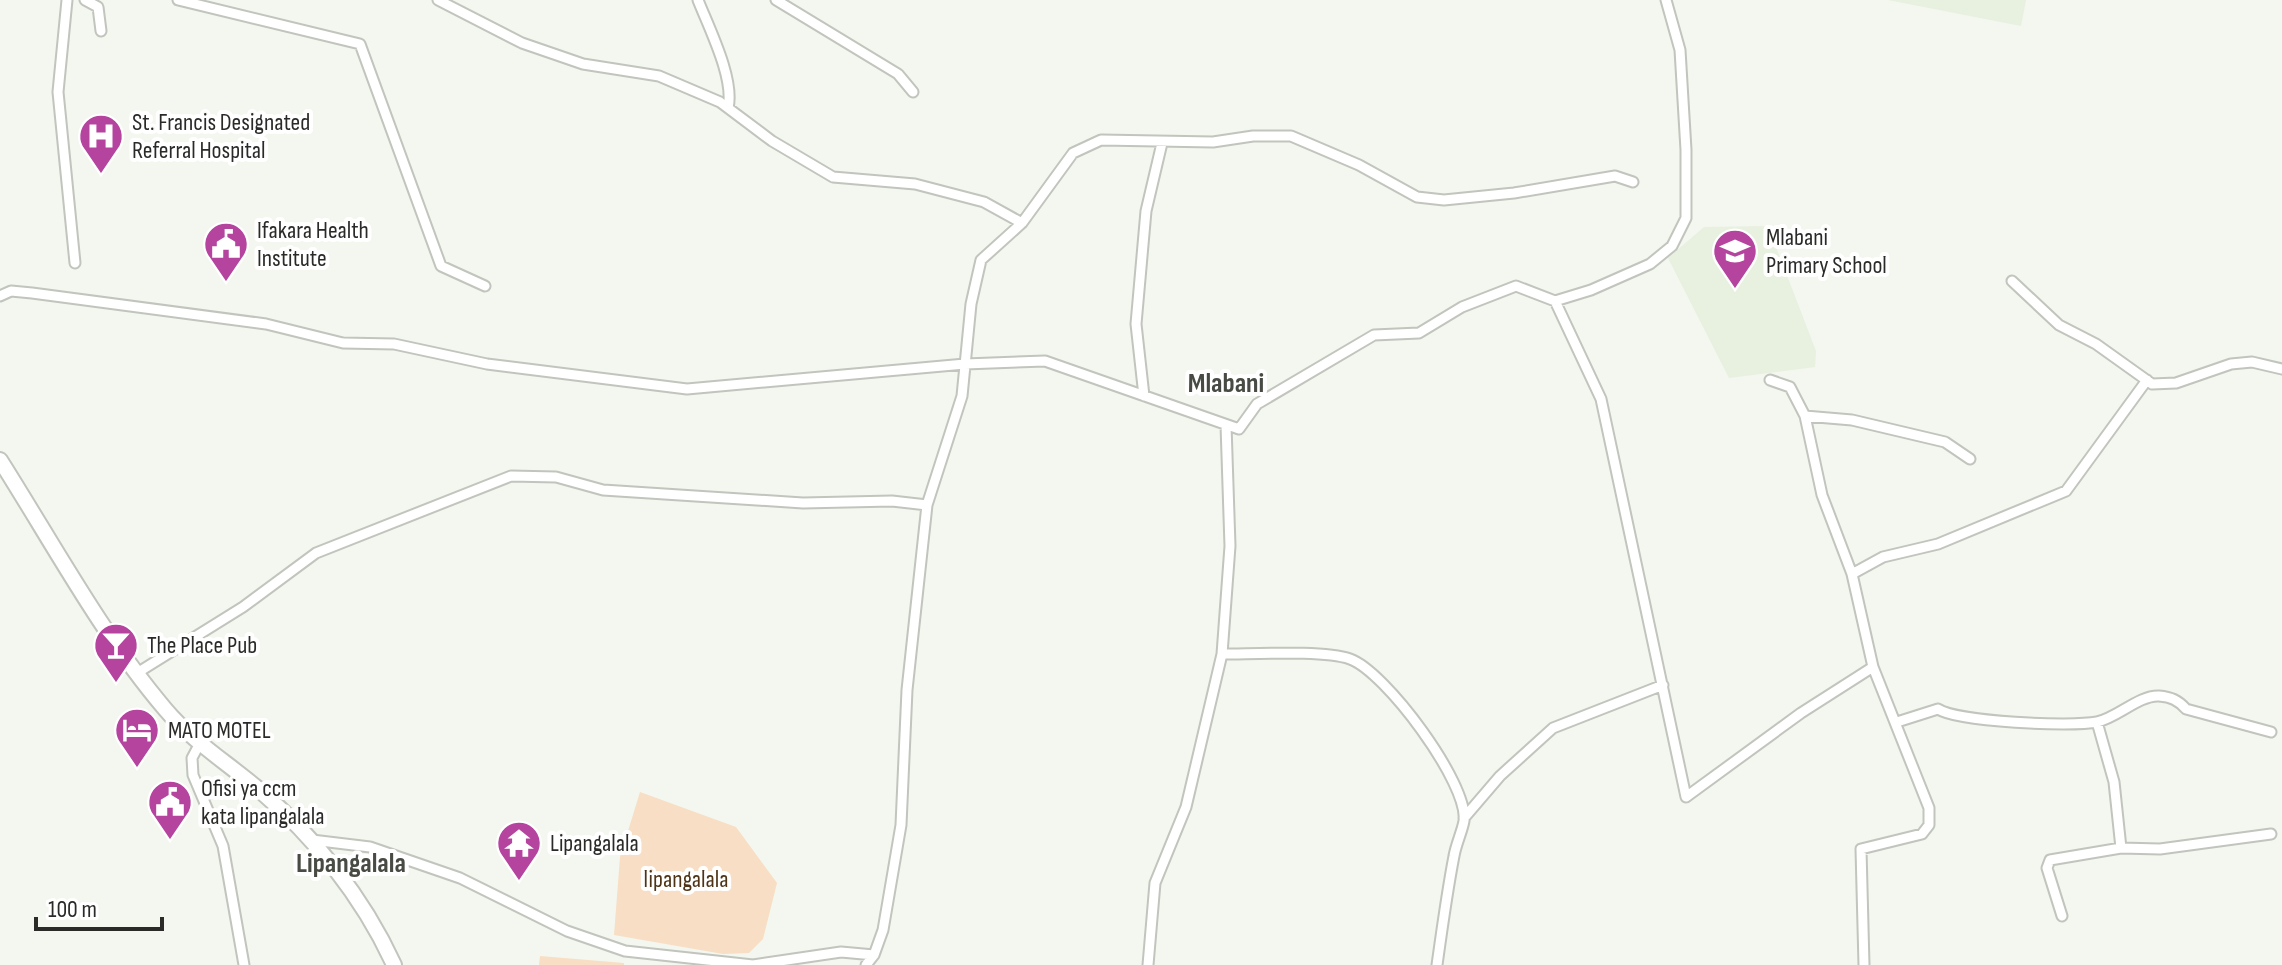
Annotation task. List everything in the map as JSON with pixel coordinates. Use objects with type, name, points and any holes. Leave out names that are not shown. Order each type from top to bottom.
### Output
[{"type":"main road","points":[[0,460],[137,673],[167,711],[200,743],[259,789],[312,840],[364,908],[394,965]]},
{"type":"street","points":[[67,0],[58,92],[75,263]]},
{"type":"street","points":[[85,0],[98,7],[101,31]]},
{"type":"street","points":[[178,0],[360,44],[441,266],[485,286]]},
{"type":"street","points":[[438,0],[522,43],[583,64],[659,76],[728,108],[772,141],[833,177],[915,184],[984,202],[1022,223]]},
{"type":"street","points":[[698,0],[718,50],[730,98],[728,108]]},
{"type":"street","points":[[776,0],[898,74],[913,92]]},
{"type":"street","points":[[0,296],[11,291],[32,293],[266,324],[343,343],[394,344],[487,364],[687,389],[965,364],[1045,361],[1239,429],[1257,404],[1374,335],[1419,333],[1462,307],[1516,286],[1555,301],[1591,290],[1650,264],[1672,246],[1686,218],[1684,92],[1680,50],[1666,0]]},
{"type":"street","points":[[866,965],[874,955],[883,930],[901,825],[907,690],[927,505],[962,396],[971,304],[981,260],[1022,223],[1073,153],[1101,140],[1162,143],[1291,136],[1359,165],[1417,197],[1444,200],[1615,176],[1633,182]]},
{"type":"street","points":[[1144,396],[1136,324],[1146,211],[1162,143]]},
{"type":"street","points":[[2012,281],[2059,325],[2096,344],[2147,380],[2165,385],[2231,364],[2252,362],[2282,369]]},
{"type":"street","points":[[1555,301],[1601,399],[1686,797],[1801,713],[1873,667]]},
{"type":"street","points":[[1770,380],[1790,387],[1805,416],[1822,495],[1852,574],[1873,667],[1929,808],[1929,825],[1922,834],[1861,849],[1864,965]]},
{"type":"street","points":[[1852,574],[1883,557],[1938,544],[2066,491],[2147,380]]},
{"type":"street","points":[[1805,416],[1852,420],[1945,442],[1970,459]]},
{"type":"street","points":[[1148,965],[1155,883],[1186,807],[1222,654],[1230,546],[1226,425]]},
{"type":"street","points":[[137,673],[243,607],[316,553],[511,476],[556,477],[603,490],[803,503],[892,501],[927,505]]},
{"type":"street","points":[[1222,654],[1288,654],[1351,659],[1384,685],[1427,738],[1455,788],[1464,818]]},
{"type":"street","points":[[1437,965],[1454,852],[1464,818],[1500,776],[1553,728],[1663,685]]},
{"type":"street","points":[[1897,722],[1938,709],[1946,715],[1988,721],[2097,722],[2156,696],[2178,700],[2186,709],[2271,732]]},
{"type":"street","points":[[2097,722],[2114,782],[2121,848]]},
{"type":"street","points":[[200,743],[192,758],[193,775],[223,846],[244,965]]},
{"type":"street","points":[[2062,916],[2047,868],[2050,860],[2121,848],[2160,849],[2271,834]]},
{"type":"street","points":[[312,840],[370,847],[460,878],[567,931],[625,951],[753,965],[841,952],[874,955]]},
{"type":"shaded area","points":[[1888,0],[2026,0],[2021,26]]},
{"type":"shaded area","points":[[1768,226],[1816,351],[1815,367],[1729,378],[1668,258],[1704,227]]},
{"type":"green space","name":"lipangalala","points":[[640,792],[736,827],[777,883],[763,939],[749,953],[723,954],[614,935],[620,857]]},
{"type":"green space","points":[[540,956],[624,963],[624,965],[539,965]]},
{"type":"place","name":"St. Francis Designated Referral Hospital","points":[[101,175]]},
{"type":"place","name":"Ifakara Health Institute","points":[[226,283]]},
{"type":"place","name":"Mlabani Primary School","points":[[1735,290]]},
{"type":"place","name":"The Place Pub","points":[[116,684]]},
{"type":"place","name":"MATO MOTEL","points":[[137,769]]},
{"type":"place","name":"Ofisi ya ccm kata lipangalala","points":[[170,841]]},
{"type":"place","name":"Lipangalala","points":[[519,882]]},
{"type":"district","name":"Mlabani","points":[[1226,382]]},
{"type":"district","name":"Lipangalala","points":[[351,862]]}]
